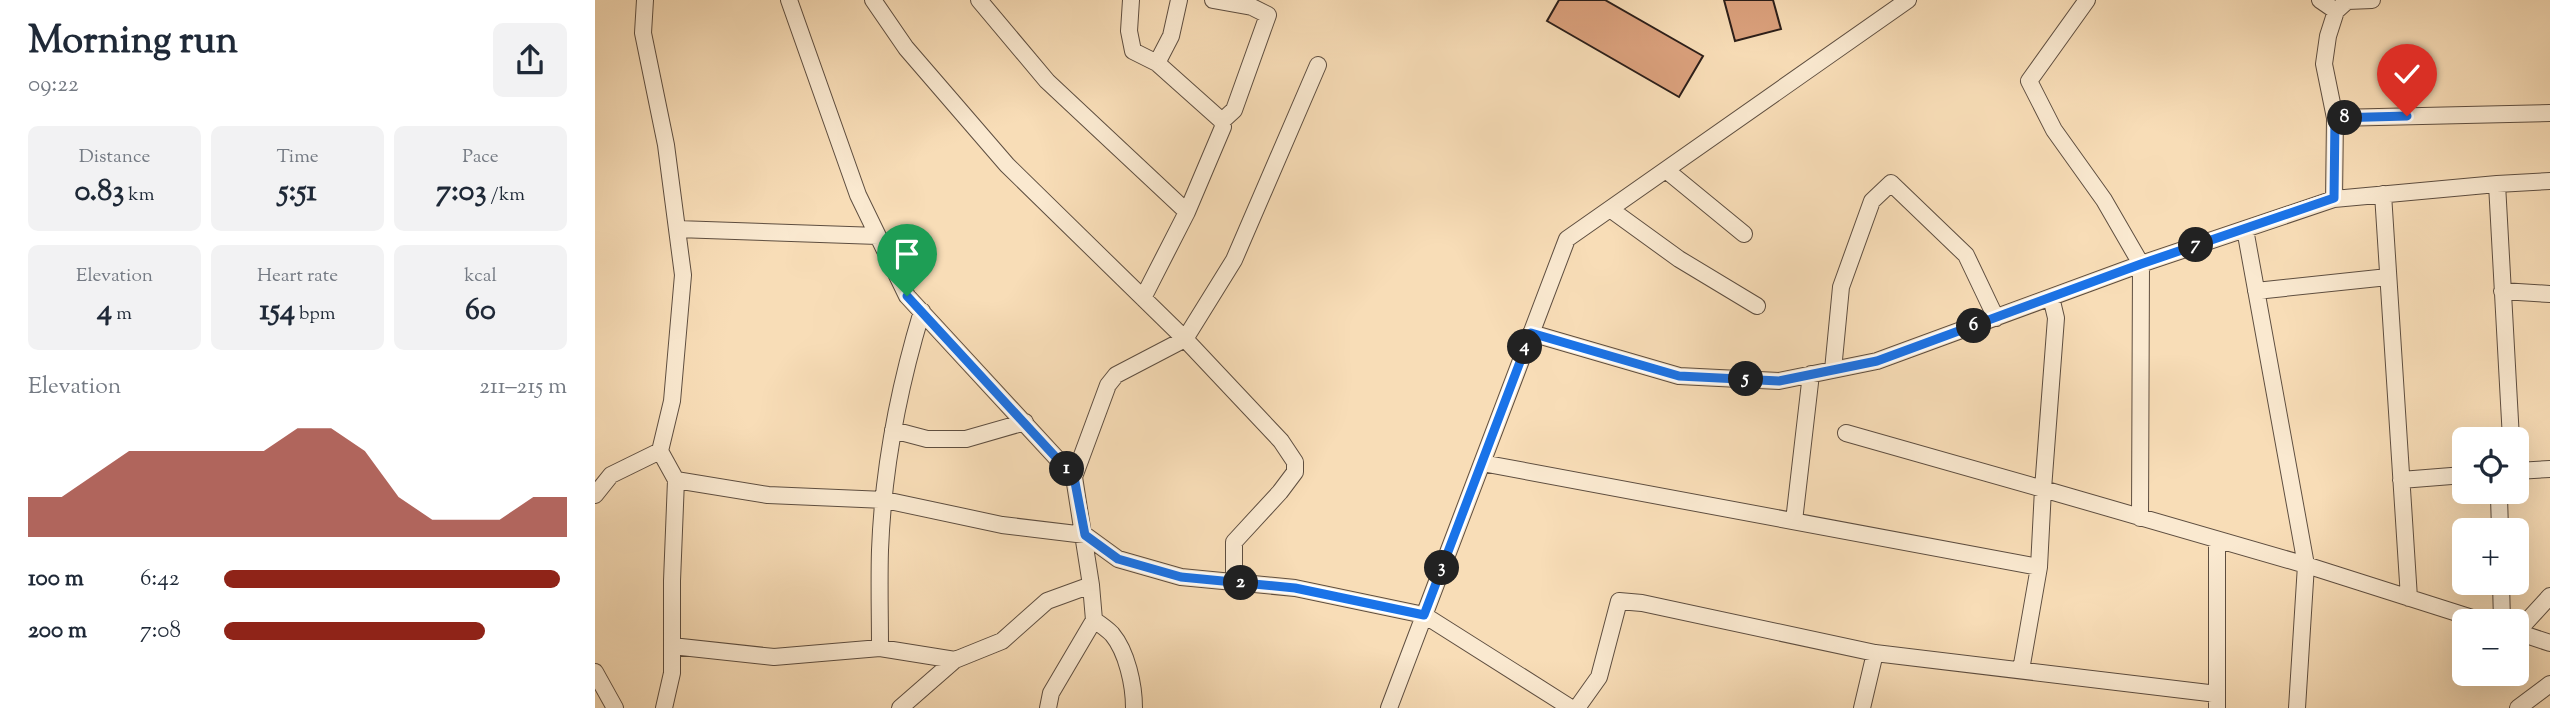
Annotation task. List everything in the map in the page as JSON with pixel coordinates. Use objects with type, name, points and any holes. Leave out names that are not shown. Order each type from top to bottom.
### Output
[{"type":"street","points":[[645,0],[643,33],[666,145],[683,275],[672,401],[660,451],[676,480],[672,673],[664,708]]},
{"type":"street","points":[[789,0],[858,195],[907,296],[1074,477],[1085,535],[1094,620],[1051,693],[1048,708]]},
{"type":"street","points":[[873,0],[906,48],[1007,165],[1185,339],[1281,441],[1294,462],[1294,472],[1280,492],[1234,542],[1234,582]]},
{"type":"street","points":[[979,0],[1047,81],[1187,212]]},
{"type":"street","points":[[1131,0],[1129,31],[1133,51],[1157,63],[1222,121],[1223,127],[1187,212],[1143,298]]},
{"type":"street","points":[[1157,63],[1171,36],[1179,0]]},
{"type":"street","points":[[1213,0],[1252,7],[1268,15],[1234,110],[1222,121]]},
{"type":"street","points":[[1389,708],[1567,239],[1908,0]]},
{"type":"street","points":[[2087,0],[2029,81],[2054,130],[2104,200],[2141,264],[2140,518]]},
{"type":"street","points":[[2320,0],[2336,11]]},
{"type":"street","points":[[2334,198],[2335,118],[2325,64],[2328,36],[2336,11],[2347,1],[2372,0]]},
{"type":"street","points":[[1074,477],[1108,385],[1116,375],[1185,339],[1234,260],[1318,65]]},
{"type":"street","points":[[2335,118],[2550,113]]},
{"type":"street","points":[[1666,170],[1744,234]]},
{"type":"street","points":[[1531,333],[1679,376],[1779,381],[1877,361],[2141,264],[2334,198],[2550,181]]},
{"type":"street","points":[[1833,370],[1840,287],[1872,201],[1891,183],[1966,255],[1996,318]]},
{"type":"street","points":[[2497,184],[2510,427]]},
{"type":"street","points":[[2383,194],[2409,598]]},
{"type":"street","points":[[1610,209],[1679,259],[1757,306]]},
{"type":"street","points":[[677,229],[878,236]]},
{"type":"street","points":[[2245,229],[2306,565],[2297,708]]},
{"type":"street","points":[[2256,290],[2388,277]]},
{"type":"street","points":[[2502,290],[2550,294]]},
{"type":"street","points":[[2021,670],[2039,567],[2056,318],[2051,297]]},
{"type":"street","points":[[880,648],[880,549],[893,430],[906,363],[922,312]]},
{"type":"street","points":[[1794,521],[1811,374]]},
{"type":"street","points":[[893,430],[927,439],[966,439],[1025,422]]},
{"type":"street","points":[[1846,433],[2306,565],[2452,612]]},
{"type":"street","points":[[595,495],[611,475],[660,451]]},
{"type":"street","points":[[1482,463],[2039,567]]},
{"type":"street","points":[[2529,470],[2550,469]]},
{"type":"street","points":[[2401,480],[2452,476]]},
{"type":"street","points":[[676,480],[768,495],[885,500],[1002,525],[1085,535],[1118,559],[1181,577],[1295,588],[1424,615],[1571,708]]},
{"type":"street","points":[[1577,708],[1599,677],[1619,601],[1642,603],[1875,653],[2021,670],[2217,701],[2217,540]]},
{"type":"street","points":[[900,708],[955,660],[1002,641],[1047,601],[1091,584]]},
{"type":"street","points":[[2529,619],[2550,596]]},
{"type":"street","points":[[1094,620],[1112,634],[1122,654],[1134,692],[1134,708]]},
{"type":"street","points":[[2529,636],[2550,643]]},
{"type":"street","points":[[672,646],[774,657],[880,648],[955,660]]},
{"type":"street","points":[[1862,708],[1875,653]]},
{"type":"street","points":[[595,672],[615,708]]},
{"type":"street","points":[[2518,708],[2550,684]]},
{"type":"building","points":[[1559,0],[1605,0],[1703,56],[1679,97],[1547,21]]},
{"type":"building","points":[[1724,0],[1773,0],[1781,29],[1735,41]]},
{"type":"route","points":[[907,296],[997,390],[1074,477],[1085,535],[1118,559],[1181,577],[1295,588],[1424,615],[1531,333],[1679,376],[1779,381],[1877,361],[2141,264],[2334,198],[2335,118],[2407,116]]}]
